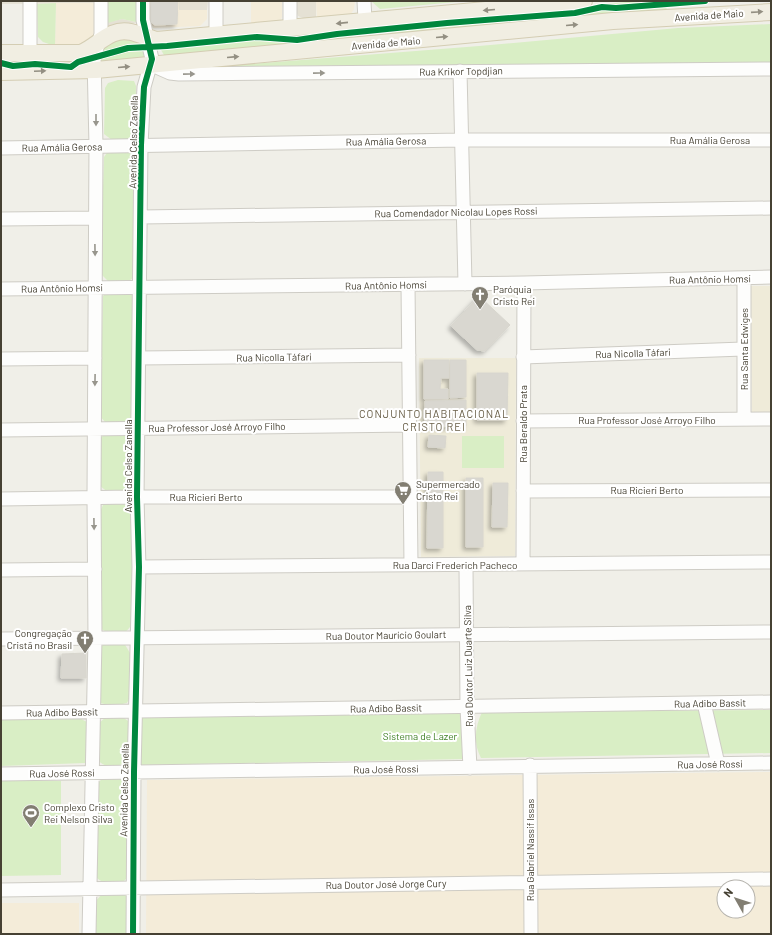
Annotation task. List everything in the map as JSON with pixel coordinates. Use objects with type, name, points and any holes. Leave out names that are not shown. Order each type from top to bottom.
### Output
[{"type":"main road","points":[[1,53],[81,53],[91,48],[110,34],[120,31],[131,32],[157,40],[584,1]]},
{"type":"main road","name":"Avenida de Maio","points":[[1,72],[96,70],[613,22],[771,12]]},
{"type":"main road","points":[[372,20],[390,42]]},
{"type":"main road","points":[[348,46],[360,35],[372,20]]},
{"type":"street","points":[[30,1],[30,53]]},
{"type":"street","points":[[90,934],[95,638],[94,429],[96,288],[96,70],[94,58],[101,34],[101,1]]},
{"type":"street","name":"Avenida Celso Zanella","points":[[133,934],[134,772],[139,567],[137,497],[142,145],[144,87],[152,65],[152,52],[143,20],[143,1]]},
{"type":"street","points":[[216,1],[216,34]]},
{"type":"street","points":[[290,1],[290,28]]},
{"type":"street","points":[[364,1],[372,20]]},
{"type":"street","name":"Rua Krikor Topdjian","points":[[152,65],[170,73],[179,74],[771,69]]},
{"type":"street","points":[[460,71],[465,284]]},
{"type":"street","name":"Rua Amália Gerosa","points":[[1,148],[462,140],[771,140]]},
{"type":"street","name":"Rua Comendador Nicolau Lopes Rossi","points":[[142,217],[771,208]]},
{"type":"street","points":[[1,219],[95,218]]},
{"type":"street","name":"Rua Antônio Homsi","points":[[1,289],[408,285],[771,277]]},
{"type":"street","name":"Rua Santa Edwiges","points":[[744,278],[744,419]]},
{"type":"street","name":"Rua Beraldo Prata","points":[[522,564],[524,283]]},
{"type":"street","points":[[408,285],[411,565]]},
{"type":"street","name":"Rua Nicolla Táfari","points":[[523,357],[743,349]]},
{"type":"street","name":"Rua Nicolla Táfari","points":[[139,358],[409,355]]},
{"type":"street","points":[[1,358],[95,358]]},
{"type":"street","name":"Rua Professor José Arroyo Filho","points":[[523,421],[771,419]]},
{"type":"street","name":"Rua Professor José Arroyo Filho","points":[[1,430],[410,425]]},
{"type":"street","name":"Rua Ricieri Berto","points":[[523,491],[771,490]]},
{"type":"street","name":"Rua Ricieri Berto","points":[[1,499],[94,497],[410,497]]},
{"type":"street","name":"Rua Darci Frederich Pacheco","points":[[139,567],[771,562]]},
{"type":"street","name":"Rua Doutor Luiz Duarte Silva","points":[[466,565],[467,707],[470,768]]},
{"type":"street","points":[[1,570],[95,569]]},
{"type":"street","name":"Rua Doutor Maurício Goulart","points":[[1,639],[771,632]]},
{"type":"street","name":"Rua Adibo Bassit","points":[[1,713],[771,702]]},
{"type":"street","points":[[704,703],[718,764]]},
{"type":"street","name":"Rua José Rossi","points":[[1,774],[470,768],[530,765],[771,763]]},
{"type":"street","name":"Rua Gabriel Nassif Issas","points":[[530,765],[531,934]]},
{"type":"street","name":"Rua Doutor José Jorge Cury","points":[[1,890],[771,879]]},
{"type":"shaded area","points":[[1,1],[104,1],[113,21],[122,19],[136,22],[137,1],[149,21],[94,28],[94,3],[1,4]]},
{"type":"shaded area","points":[[148,1],[179,1],[179,10],[207,10],[207,19],[200,26],[153,28],[149,21]]},
{"type":"shaded area","points":[[179,1],[208,1],[207,10],[179,10]]},
{"type":"shaded area","points":[[251,1],[282,1],[282,17],[280,21],[251,26]]},
{"type":"shaded area","points":[[295,1],[316,1],[316,18],[303,18],[298,16],[295,8]]},
{"type":"shaded area","points":[[316,1],[355,1],[354,9],[351,14],[341,20],[317,20]]},
{"type":"shaded area","points":[[56,3],[94,3],[94,35],[82,46],[55,46]]},
{"type":"shaded area","points":[[751,286],[771,286],[771,413],[752,414]]},
{"type":"shaded area","points":[[419,358],[516,358],[515,556],[421,557]]},
{"type":"shaded area","points":[[771,772],[771,934],[146,934],[147,780]]},
{"type":"shaded area","points":[[1,903],[79,903],[79,934],[1,934]]},
{"type":"green space","points":[[104,1],[137,1],[136,22],[122,19],[104,24]]},
{"type":"green space","points":[[371,1],[467,1],[380,9]]},
{"type":"green space","points":[[637,1],[664,1],[667,10],[393,35],[388,27],[395,23]]},
{"type":"green space","points":[[56,3],[55,46],[43,42],[38,37],[37,4]]},
{"type":"green space","points":[[771,24],[771,62],[225,66],[479,46],[678,28]]},
{"type":"green space","points":[[349,27],[354,31],[351,39],[164,55],[158,45]]},
{"type":"green space","points":[[116,36],[141,41],[149,60],[99,66],[101,50]]},
{"type":"green space","points":[[118,80],[134,81],[136,86],[135,136],[130,141],[112,140],[104,134],[105,88],[108,83]]},
{"type":"green space","points":[[109,150],[137,152],[135,276],[128,282],[108,281],[102,275],[101,247],[104,157]]},
{"type":"green space","points":[[107,293],[129,293],[134,296],[132,418],[125,423],[105,422],[100,416],[103,296]]},
{"type":"green space","points":[[127,432],[135,439],[132,489],[118,495],[108,492],[99,485],[101,438],[105,433]]},
{"type":"green space","points":[[462,436],[504,436],[504,468],[462,468]]},
{"type":"green space","points":[[111,501],[128,502],[135,508],[133,621],[126,631],[118,635],[108,633],[98,626],[100,512],[103,505]]},
{"type":"green space","points":[[104,643],[124,643],[130,653],[131,695],[127,703],[113,706],[100,703],[98,652]]},
{"type":"green space","name":"Sistema de Lazer","points":[[771,710],[771,753],[481,758],[476,741],[476,729],[482,712]]},
{"type":"green space","name":"Sistema de Lazer","points":[[463,711],[466,759],[138,765],[138,716]]},
{"type":"green space","points":[[121,716],[131,723],[131,751],[129,757],[121,765],[106,766],[97,759],[99,723],[106,717]]},
{"type":"green space","points":[[81,719],[87,722],[89,756],[85,763],[1,766],[1,720]]},
{"type":"green space","points":[[104,776],[124,776],[130,783],[130,875],[122,883],[111,884],[101,881],[95,876],[96,786]]},
{"type":"green space","name":"Complexo Cristo Rei Nelson Silva","points":[[1,781],[61,781],[61,875],[1,876]]},
{"type":"green space","points":[[102,894],[121,894],[130,897],[129,934],[95,934],[95,902]]},
{"type":"building","points":[[151,1],[178,1],[177,24],[155,25],[151,22]]},
{"type":"building","name":"Paróquia Cristo Rei","points":[[479,296],[510,325],[485,351],[477,350],[451,326]]},
{"type":"building","points":[[424,360],[449,360],[449,378],[441,378],[440,389],[448,389],[448,399],[424,399]]},
{"type":"building","points":[[450,360],[466,360],[466,397],[450,398]]},
{"type":"building","points":[[477,373],[508,373],[507,420],[477,420]]},
{"type":"building","points":[[466,400],[466,426],[425,427],[425,401]]},
{"type":"building","points":[[429,435],[446,436],[445,448],[428,447]]},
{"type":"building","points":[[428,472],[443,472],[443,548],[427,548]]},
{"type":"building","points":[[466,478],[483,478],[483,547],[466,547]]},
{"type":"building","points":[[493,483],[508,483],[507,527],[492,527]]},
{"type":"building","name":"Congregação Cristã no Brasil","points":[[86,653],[86,678],[61,678],[62,654]]},
{"type":"cycle path","points":[[133,934],[134,772],[139,567],[137,497],[141,145],[144,87],[152,59],[143,20],[143,1]]},
{"type":"cycle path","points":[[1,63],[13,66],[35,64],[71,67],[78,62],[128,48],[167,46],[257,37],[297,40],[337,34],[447,23],[575,13],[602,7],[616,8],[705,1]]},
{"type":"place","name":"Paróquia Cristo Rei","points":[[480,310]]},
{"type":"place","name":"Supermercado Cristo Rei","points":[[403,505]]},
{"type":"place","name":"Congregação Cristã no Brasil","points":[[85,654]]},
{"type":"place","name":"Complexo Cristo Rei Nelson Silva","points":[[31,828]]},
{"type":"district","name":"CONJUNTO HABITACIONAL CRISTO REI","points":[[434,420]]}]
